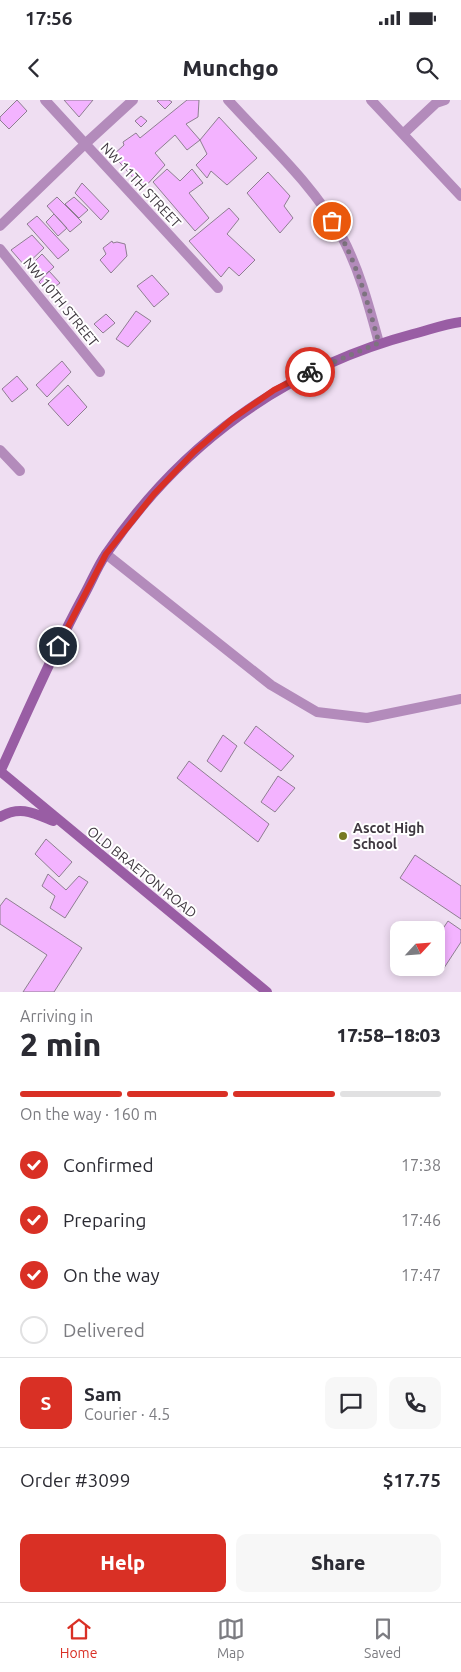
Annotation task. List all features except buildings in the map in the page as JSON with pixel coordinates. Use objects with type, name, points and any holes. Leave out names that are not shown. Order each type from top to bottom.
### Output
[{"type":"street","name":"NW 11TH STREET","points":[[45,100],[218,288]]},
{"type":"street","points":[[0,226],[84,144],[133,100]]},
{"type":"street","points":[[228,100],[313,193],[341,235],[362,283],[379,343]]},
{"type":"street","points":[[371,100],[461,196]]},
{"type":"street","points":[[403,134],[436,103],[445,100]]},
{"type":"street","name":"NW 10TH STREET","points":[[0,249],[100,372]]},
{"type":"street","points":[[0,771],[66,628],[106,554],[154,494],[194,452],[232,419],[274,390],[320,366],[379,343],[461,322]]},
{"type":"street","points":[[0,450],[20,471]]},
{"type":"street","points":[[106,554],[271,685],[317,712],[367,718],[461,699]]},
{"type":"street","name":"OLD BRAETON ROAD","points":[[0,771],[61,824],[267,992]]},
{"type":"street","points":[[0,817],[14,810],[26,810],[61,824]]},
{"type":"way so far","points":[[310,372],[320,366],[379,343],[362,283],[341,235],[332,221]]},
{"type":"place","name":"Ascot High School","points":[[343,836]]},
{"type":"route","points":[[58,646],[106,554],[154,494],[194,452],[232,419],[274,390],[310,372]]}]
